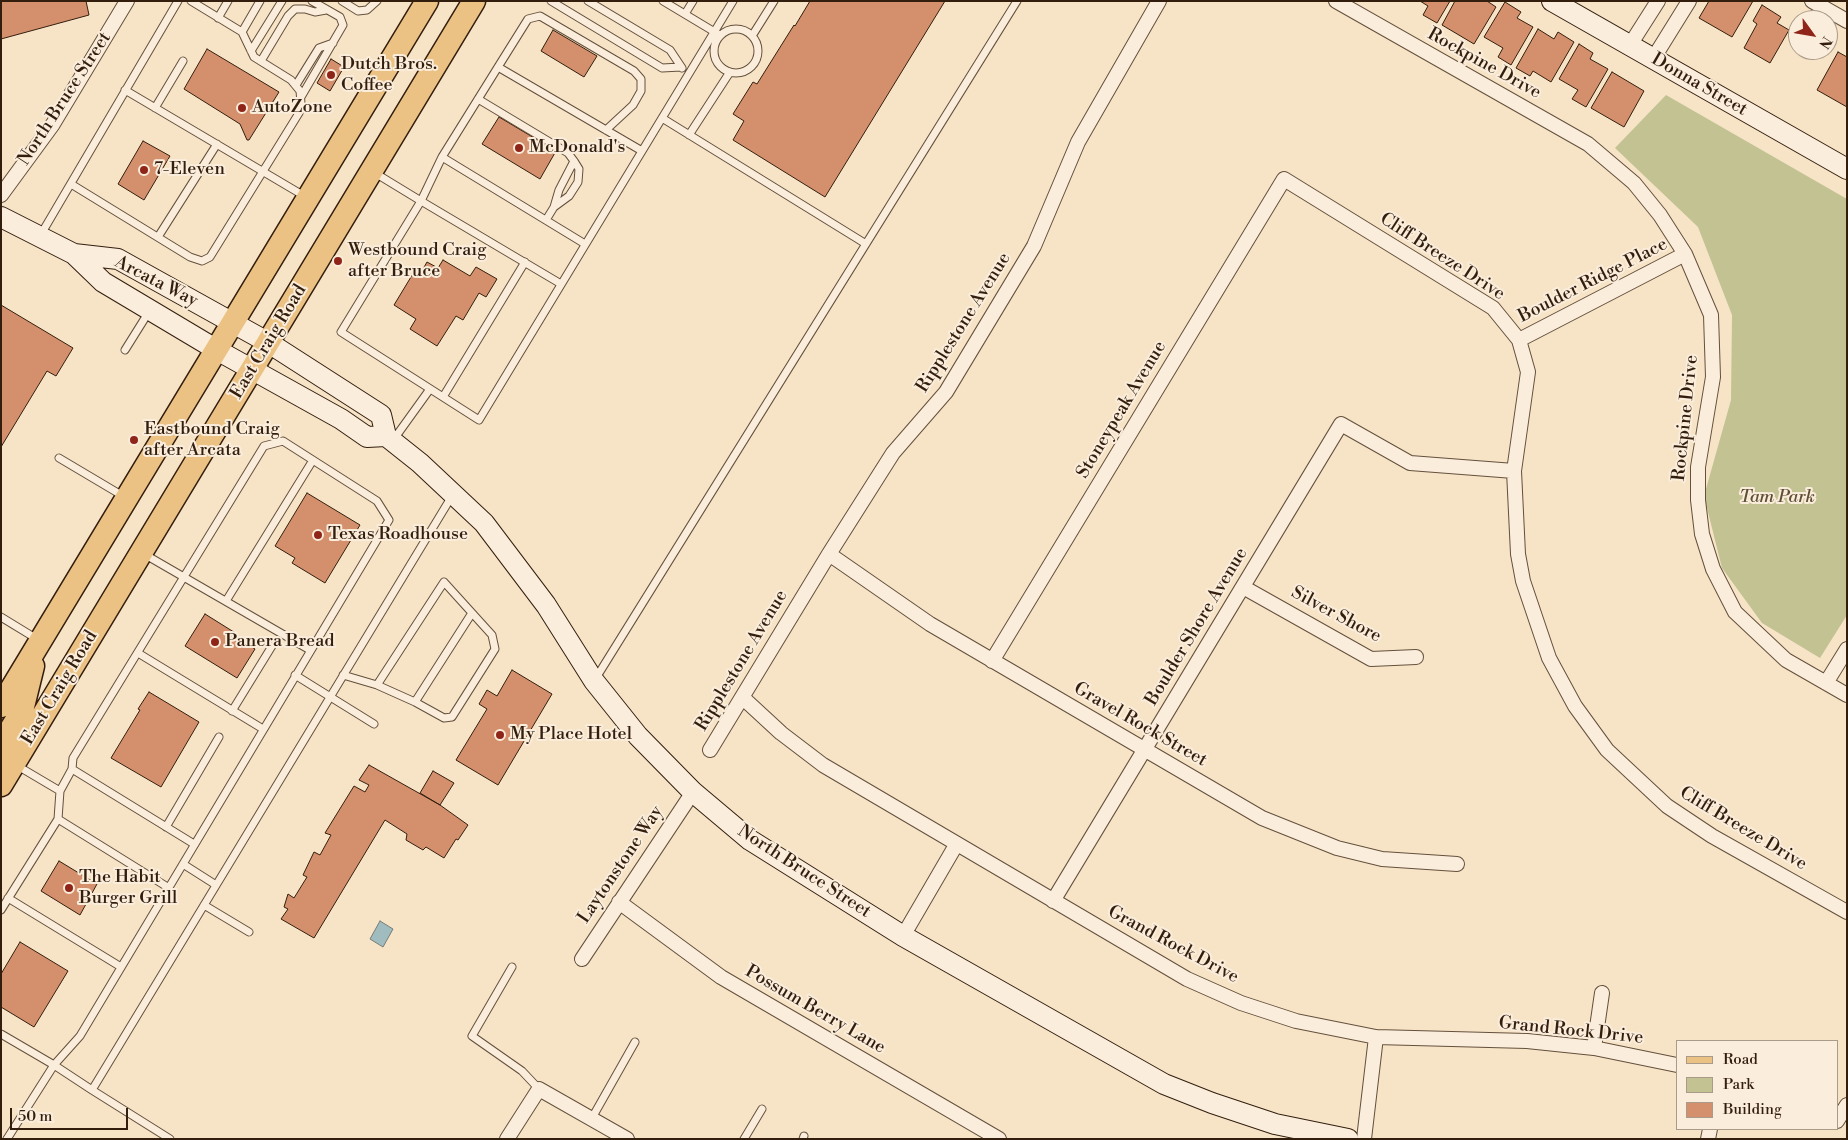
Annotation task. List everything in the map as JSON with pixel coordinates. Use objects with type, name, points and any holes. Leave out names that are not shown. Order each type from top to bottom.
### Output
[{"type":"main road","points":[[1,706],[427,1]]},
{"type":"main road","name":"East Craig Road","points":[[1,784],[474,1]]},
{"type":"main road","points":[[14,763],[7,740],[9,732],[22,711],[40,641]]},
{"type":"street","name":"North Bruce Street","points":[[1,195],[53,124],[127,1]]},
{"type":"street","name":"Ripplestone Avenue","points":[[710,750],[829,554],[893,453],[946,392],[1034,246],[1078,142],[1159,1]]},
{"type":"street","name":"Rockpine Drive","points":[[1336,1],[1588,144],[1634,183],[1660,215],[1685,254],[1712,315],[1713,377],[1698,467],[1698,500],[1702,534],[1713,569],[1735,612],[1786,660],[1847,695]]},
{"type":"street","name":"Donna Street","points":[[1552,1],[1847,168]]},
{"type":"street","points":[[1630,46],[1658,1]]},
{"type":"street","points":[[1653,59],[1689,1]]},
{"type":"street","points":[[1812,1],[1847,21]]},
{"type":"street","name":"Cliff Breeze Drive","points":[[1284,179],[1493,308],[1519,340],[1528,372],[1514,471],[1518,554],[1523,581],[1549,658],[1575,706],[1602,743],[1667,806],[1712,836],[1847,912]]},
{"type":"street","name":"Stoneypeak Avenue","points":[[992,660],[1284,179]]},
{"type":"street","name":"Arcata Way","points":[[1,217],[74,254],[103,282],[217,350]]},
{"type":"street","name":"Arcata Way","points":[[74,254],[118,259],[234,323]]},
{"type":"street","name":"Boulder Ridge Place","points":[[1519,340],[1685,254]]},
{"type":"street","points":[[217,350],[340,419],[367,437],[389,439],[381,415],[269,343],[234,323]]},
{"type":"street","name":"Boulder Shore Avenue","points":[[1053,901],[1341,424],[1410,463],[1514,471]]},
{"type":"street","name":"North Bruce Street","points":[[389,439],[420,463],[484,523],[546,605],[594,681],[638,736],[693,792],[750,840],[903,936],[1164,1084],[1212,1103],[1275,1124],[1348,1139]]},
{"type":"street","name":"Gravel Rock Street","points":[[829,554],[930,624],[1262,818],[1336,848],[1382,859],[1457,864]]},
{"type":"street","name":"Silver Shore","points":[[1243,587],[1371,659],[1416,657]]},
{"type":"street","points":[[1826,683],[1847,649]]},
{"type":"street","name":"Grand Rock Drive","points":[[742,698],[781,733],[823,765],[956,845],[1187,979],[1241,1003],[1296,1021],[1376,1036],[1527,1041],[1594,1048],[1676,1065]]},
{"type":"street","name":"Laytonstone Way","points":[[582,959],[693,792]]},
{"type":"street","points":[[903,936],[956,845]]},
{"type":"street","name":"Possum Berry Lane","points":[[619,902],[721,977],[999,1139]]},
{"type":"street","points":[[1594,1048],[1602,993]]},
{"type":"street","points":[[1364,1139],[1376,1036]]},
{"type":"street","points":[[507,1139],[539,1088],[627,1139]]},
{"type":"street","points":[[1838,1119],[1847,1104]]},
{"type":"lane","points":[[40,237],[178,1]]},
{"type":"lane","points":[[70,184],[196,259],[202,261],[210,257],[300,113],[300,91],[291,80],[254,57],[242,32],[191,1]]},
{"type":"lane","points":[[218,18],[228,1]]},
{"type":"lane","points":[[242,32],[260,1]]},
{"type":"lane","points":[[251,51],[282,1]]},
{"type":"lane","points":[[300,97],[334,43],[343,25],[340,18],[312,1]]},
{"type":"lane","points":[[342,1],[358,11],[367,10],[377,1]]},
{"type":"lane","points":[[362,1],[367,10]]},
{"type":"lane","points":[[551,1],[662,68],[681,67]]},
{"type":"lane","points":[[588,1],[670,50],[681,67],[689,73]]},
{"type":"lane","points":[[663,1],[717,34],[742,30],[752,36],[757,45],[756,59],[746,70],[740,72],[730,72],[720,66],[714,54],[717,34]]},
{"type":"lane","points":[[685,14],[693,1]]},
{"type":"lane","points":[[606,130],[633,105],[641,91],[641,79],[634,71],[540,16],[528,19],[442,157],[422,200],[341,332],[479,420],[689,73],[717,34],[733,1]]},
{"type":"lane","points":[[752,36],[774,1]]},
{"type":"lane","points":[[594,681],[1017,1]]},
{"type":"lane","points":[[261,61],[288,16],[295,9],[315,12],[326,10]]},
{"type":"lane","points":[[296,86],[320,48],[334,43]]},
{"type":"lane","points":[[156,108],[183,61]]},
{"type":"lane","points":[[498,67],[642,151]]},
{"type":"lane","points":[[689,136],[730,72]]},
{"type":"lane","points":[[125,90],[309,198]]},
{"type":"lane","points":[[478,99],[568,153],[574,161],[579,169],[578,182],[569,196],[554,207]]},
{"type":"lane","points":[[662,118],[866,244]]},
{"type":"lane","points":[[158,237],[217,144]]},
{"type":"lane","points":[[442,157],[585,244]]},
{"type":"lane","points":[[546,220],[554,207],[559,190],[574,161]]},
{"type":"lane","points":[[372,171],[561,284]]},
{"type":"lane","points":[[443,397],[524,262]]},
{"type":"lane","points":[[125,350],[150,310]]},
{"type":"lane","points":[[389,439],[430,389]]},
{"type":"lane","points":[[1,910],[58,819],[60,791],[72,769],[73,758],[264,446],[283,441],[377,501],[389,520],[80,1036],[54,1065],[7,1139]]},
{"type":"lane","points":[[59,458],[127,498]]},
{"type":"lane","points":[[226,601],[313,460]]},
{"type":"lane","points":[[92,1090],[453,494]]},
{"type":"lane","points":[[142,553],[310,650]]},
{"type":"lane","points":[[343,675],[377,685],[415,702],[444,718],[452,717],[495,649],[492,636],[444,582],[377,685]]},
{"type":"lane","points":[[415,702],[472,613]]},
{"type":"lane","points":[[1,617],[40,641]]},
{"type":"lane","points":[[232,711],[272,646]]},
{"type":"lane","points":[[138,653],[263,729]]},
{"type":"lane","points":[[295,675],[374,724]]},
{"type":"lane","points":[[166,827],[219,737]]},
{"type":"lane","points":[[14,763],[60,791]]},
{"type":"lane","points":[[72,769],[194,844]]},
{"type":"lane","points":[[58,819],[169,888]]},
{"type":"lane","points":[[183,864],[216,885]]},
{"type":"lane","points":[[8,898],[121,967]]},
{"type":"lane","points":[[204,905],[249,932]]},
{"type":"lane","points":[[512,967],[472,1036],[522,1071],[539,1088]]},
{"type":"lane","points":[[1,1034],[54,1065],[170,1139]]},
{"type":"lane","points":[[592,1118],[635,1042]]},
{"type":"lane","points":[[744,1139],[762,1109]]},
{"type":"green space","name":"Tam Park","points":[[1666,95],[1847,199],[1847,615],[1820,658],[1762,623],[1722,568],[1704,496],[1731,400],[1732,315],[1698,227],[1615,148]]},
{"type":"water","points":[[380,921],[393,929],[383,947],[370,939]]},
{"type":"building","points":[[1,1],[86,1],[89,15],[1,39]]},
{"type":"building","points":[[810,1],[945,1],[825,197],[733,140],[744,121],[733,114],[753,82],[757,84]]},
{"type":"building","points":[[1420,1],[1450,1],[1437,23],[1423,15],[1428,6]]},
{"type":"building","points":[[1455,1],[1487,1],[1496,7],[1474,44],[1442,25]]},
{"type":"building","points":[[1709,1],[1753,1],[1732,37],[1699,18]]},
{"type":"building","points":[[1505,2],[1521,12],[1517,18],[1533,27],[1511,65],[1498,57],[1503,48],[1484,37]]},
{"type":"building","points":[[1762,5],[1781,17],[1777,23],[1788,29],[1770,63],[1744,48],[1757,24],[1753,21]]},
{"type":"building","points":[[1538,29],[1554,39],[1558,32],[1574,42],[1551,82],[1533,71],[1530,76],[1516,68]]},
{"type":"building","points":[[553,30],[597,56],[584,77],[541,51]]},
{"type":"building","points":[[1579,44],[1593,53],[1590,59],[1608,69],[1586,107],[1572,99],[1578,90],[1559,79]]},
{"type":"building","name":"AutoZone","points":[[207,49],[279,92],[249,140],[247,140],[240,124],[184,89]]},
{"type":"building","points":[[1838,52],[1847,57],[1847,107],[1817,90],[1834,60],[1838,60]]},
{"type":"building","name":"Dutch Bros. Coffee","points":[[331,59],[344,67],[330,91],[317,83]]},
{"type":"building","points":[[1612,72],[1644,91],[1624,127],[1591,108]]},
{"type":"building","name":"McDonald's","points":[[499,117],[556,151],[540,179],[482,144]]},
{"type":"building","name":"7-Eleven","points":[[143,141],[170,156],[144,200],[118,184]]},
{"type":"building","points":[[443,260],[470,276],[476,267],[497,279],[486,297],[479,293],[463,320],[456,316],[437,346],[410,329],[416,319],[394,305],[414,272],[419,276],[427,262],[438,268]]},
{"type":"building","points":[[1,305],[73,348],[56,376],[47,371],[1,447]]},
{"type":"building","name":"Texas Roadhouse","points":[[307,493],[360,525],[325,583],[292,563],[295,558],[275,546]]},
{"type":"building","name":"Panera Bread","points":[[205,614],[237,634],[236,637],[255,649],[237,678],[185,646]]},
{"type":"building","name":"My Place Hotel","points":[[512,670],[552,694],[498,785],[456,760],[487,709],[479,704],[487,690],[497,696]]},
{"type":"building","points":[[149,692],[199,722],[161,787],[111,758]]},
{"type":"building","points":[[369,765],[440,805],[468,825],[444,858],[426,847],[423,850],[406,840],[407,834],[385,820],[314,938],[281,919],[288,909],[284,907],[288,894],[294,898],[307,877],[303,875],[314,852],[320,855],[331,835],[325,833],[354,786],[365,792],[369,785],[359,780]]},
{"type":"building","points":[[433,771],[454,783],[440,805],[420,793]]},
{"type":"building","name":"The Habit Burger Grill","points":[[59,861],[97,884],[80,915],[41,891]]},
{"type":"building","points":[[20,942],[68,971],[34,1027],[1,1007],[1,974]]},
{"type":"place","name":"Dutch Bros. Coffee","points":[[331,75]]},
{"type":"place","name":"AutoZone","points":[[242,108]]},
{"type":"place","name":"McDonald's","points":[[519,148]]},
{"type":"place","name":"7-Eleven","points":[[144,170]]},
{"type":"place","name":"Westbound Craig after Bruce","points":[[338,261]]},
{"type":"place","name":"Eastbound Craig after Arcata","points":[[134,440]]},
{"type":"place","name":"Texas Roadhouse","points":[[318,535]]},
{"type":"place","name":"Panera Bread","points":[[215,642]]},
{"type":"place","name":"My Place Hotel","points":[[500,735]]},
{"type":"place","name":"The Habit Burger Grill","points":[[69,888]]}]
